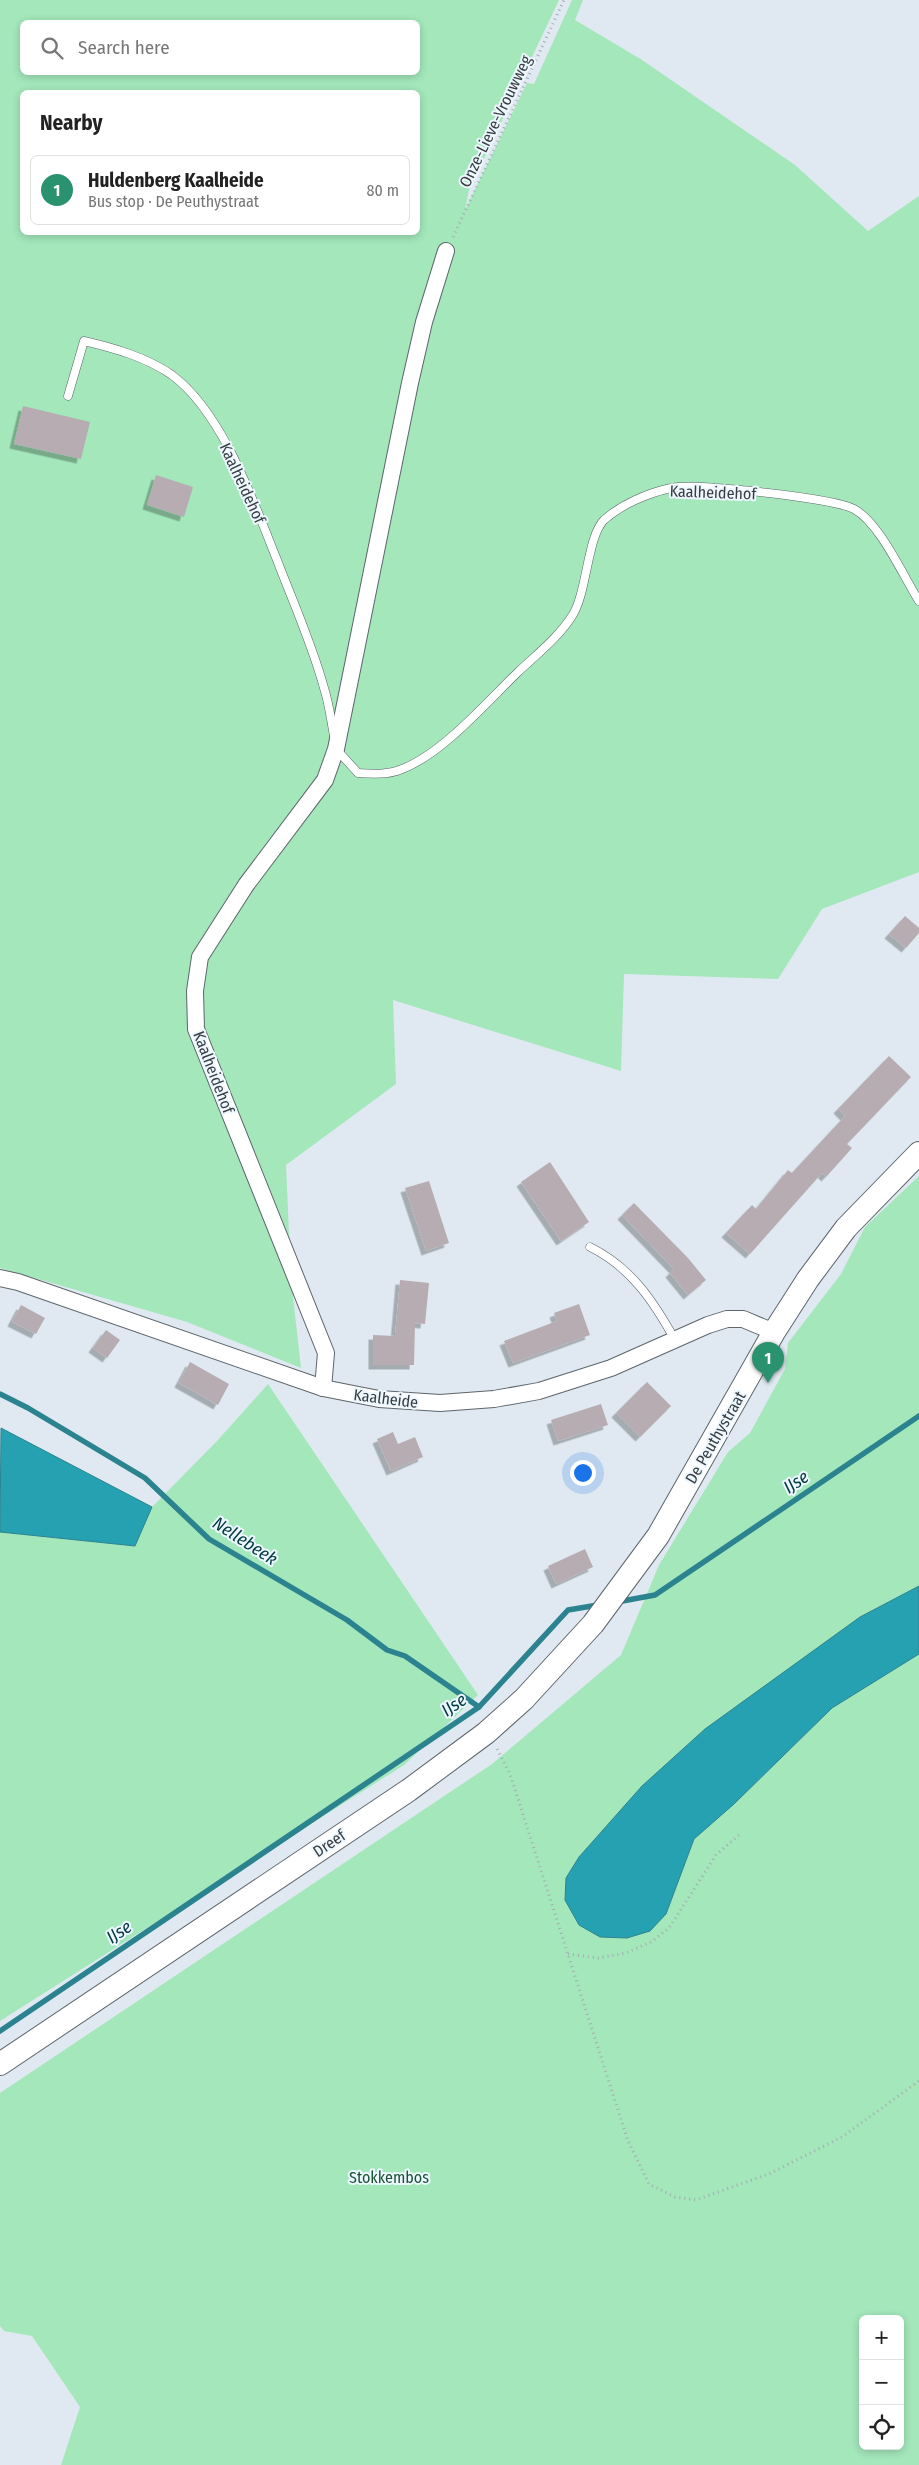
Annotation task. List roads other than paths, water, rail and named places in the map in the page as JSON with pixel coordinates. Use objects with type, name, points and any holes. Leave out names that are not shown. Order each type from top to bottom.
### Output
[{"type":"main road","name":"De Peuthystraat","points":[[624,1583],[658,1536],[774,1332],[808,1279],[846,1228],[919,1153]]},
{"type":"main road","name":"Dreef","points":[[0,2064],[409,1790],[486,1733],[524,1699],[593,1624],[624,1583]]},
{"type":"street","name":"Kaalheidehof","points":[[324,1388],[326,1353],[196,1029],[195,991],[200,957],[215,931],[246,885],[325,780],[336,749],[410,383],[424,322],[446,251]]},
{"type":"street","name":"Kaalheide","points":[[0,1278],[18,1282],[324,1388],[379,1399],[440,1403],[494,1399],[539,1390],[611,1368],[708,1324],[727,1319],[743,1319],[774,1332]]},
{"type":"lane","name":"Kaalheidehof","points":[[68,396],[84,341],[115,348],[142,359],[172,375],[197,399],[226,444],[254,502],[325,689],[336,749],[358,773],[377,774],[402,769],[444,744],[552,640],[573,615],[583,586],[590,553],[602,522],[645,495],[674,487],[743,490],[831,503],[855,510],[881,536],[919,601]]},
{"type":"lane","points":[[590,1247],[607,1255],[630,1274],[657,1308],[675,1340]]},
{"type":"water","points":[[1,1428],[152,1507],[135,1546],[0,1532]]},
{"type":"water","points":[[919,1586],[919,1654],[832,1708],[734,1804],[694,1839],[666,1914],[650,1931],[627,1938],[600,1937],[579,1925],[565,1900],[566,1878],[579,1857],[642,1786],[705,1729],[860,1617]]},
{"type":"waterway","name":"Nellebeek","points":[[0,1394],[28,1408],[145,1478],[209,1539],[347,1620],[387,1650],[405,1656],[479,1707]]},
{"type":"waterway","name":"IJse","points":[[617,1602],[655,1595],[919,1416]]},
{"type":"waterway","name":"IJse","points":[[0,2031],[479,1707],[568,1610],[598,1605]]},
{"type":"place","name":"Huldenberg Kaalheide","points":[[768,1383]]},
{"type":"park label","name":"Stokkembos","points":[[389,2177]]}]
